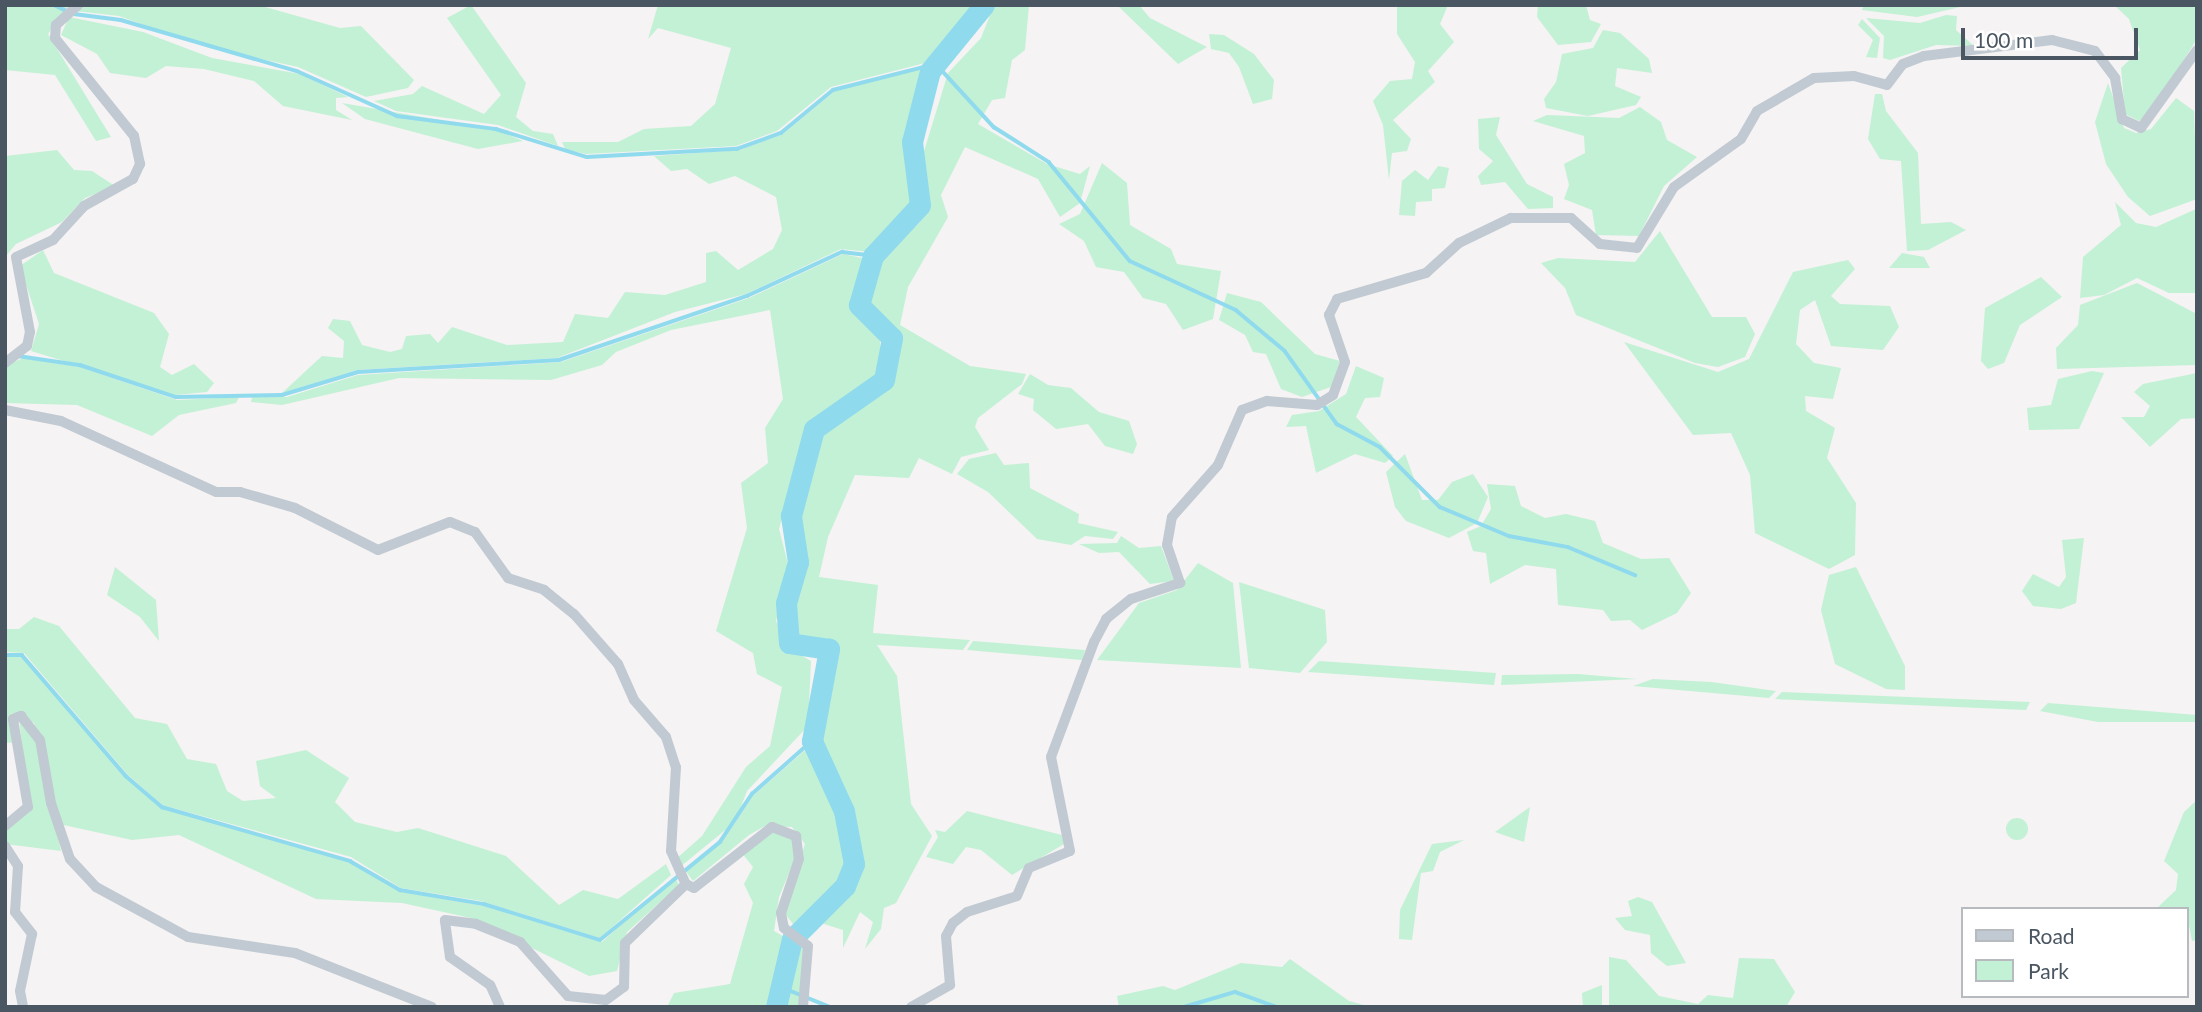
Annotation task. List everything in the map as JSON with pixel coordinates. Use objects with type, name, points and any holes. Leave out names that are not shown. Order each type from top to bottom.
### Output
[{"type":"street","points":[[5,363],[27,346],[30,332],[16,257],[53,240],[84,206],[133,179],[140,164],[134,135],[55,38],[56,25],[78,5]]},
{"type":"street","points":[[911,1007],[950,985],[946,936],[953,923],[1017,896],[1029,868],[1070,851],[1051,757],[1094,642],[1106,620],[1131,598],[1180,583],[1167,545],[1172,517],[1218,465],[1242,410],[1267,401],[1317,405],[1332,395],[1345,362],[1329,315],[1337,299],[1426,273],[1468,237],[1511,218],[1570,218],[1600,244],[1637,248],[1674,187],[1741,139],[1757,111],[1814,78],[1854,76],[1887,85],[1903,64],[1924,56],[2052,40],[2095,51],[2115,78],[2122,119],[2141,128],[2197,50]]},
{"type":"street","points":[[5,410],[61,421],[216,492],[240,492],[295,508],[377,550],[450,522],[475,531],[508,578],[544,590],[574,614],[618,664],[634,700],[666,737],[676,767],[670,834],[675,866],[683,882],[694,888],[755,835],[772,827],[787,830],[801,844],[781,901],[784,928],[804,937],[809,961],[803,1007]]},
{"type":"street","points":[[5,826],[28,807],[13,719],[21,716],[40,740],[51,803],[70,859],[96,887],[188,936],[295,953],[432,1007]]},
{"type":"street","points":[[5,846],[18,866],[15,912],[32,934],[20,991],[23,1007]]},
{"type":"street","points":[[500,1007],[490,985],[450,957],[445,920],[476,924],[520,942],[568,996],[606,1000],[624,987],[625,943],[683,882]]},
{"type":"green space","points":[[5,5],[69,5],[48,34],[111,137],[96,141],[55,75],[5,70]]},
{"type":"green space","points":[[85,5],[258,5],[340,28],[361,26],[414,80],[408,88],[366,97],[298,67],[209,48],[119,16],[75,11]]},
{"type":"green space","points":[[471,5],[526,83],[516,117],[533,131],[553,134],[558,146],[498,125],[396,111],[374,101],[413,94],[422,86],[484,114],[501,95],[447,18]]},
{"type":"green space","points":[[658,5],[979,5],[933,61],[831,87],[777,131],[736,146],[586,154],[565,149],[562,142],[618,142],[644,129],[691,126],[715,104],[731,48],[658,28],[648,39]]},
{"type":"green space","points":[[994,5],[1029,5],[1025,50],[1012,60],[1005,98],[992,100],[978,124],[1047,164],[1080,174],[1090,166],[1080,203],[1060,217],[1038,179],[965,147],[941,195],[948,217],[908,287],[900,325],[970,366],[1026,374],[1022,384],[978,418],[975,427],[989,450],[961,457],[952,474],[919,458],[909,478],[855,475],[828,537],[819,577],[878,585],[873,633],[970,640],[963,650],[877,645],[897,676],[911,804],[932,836],[896,903],[884,908],[881,929],[865,949],[873,922],[860,912],[843,948],[843,930],[821,923],[802,931],[848,888],[857,864],[848,810],[814,741],[834,642],[796,639],[791,603],[804,560],[797,515],[820,435],[879,396],[894,375],[896,334],[870,302],[879,258],[919,223],[925,202],[921,161],[948,73],[981,38]]},
{"type":"green space","points":[[1117,5],[1139,5],[1150,18],[1207,47],[1178,64]]},
{"type":"green space","points":[[1397,5],[1448,5],[1440,24],[1454,42],[1428,71],[1435,82],[1393,120],[1411,139],[1407,151],[1392,153],[1389,180],[1383,125],[1373,101],[1390,81],[1412,79],[1415,62],[1397,34]]},
{"type":"green space","points":[[1538,5],[1586,5],[1590,20],[1601,24],[1591,42],[1558,45],[1537,17]]},
{"type":"green space","points":[[1864,5],[1969,5],[1917,17],[1862,10]]},
{"type":"green space","points":[[2114,5],[2197,5],[2197,39],[2150,113],[2139,121],[2125,114],[2121,68],[2140,50],[2129,19]]},
{"type":"green space","points":[[1946,15],[1957,16],[1956,30],[1974,46],[1936,45],[1890,60],[1883,58],[1884,36],[1866,18],[1920,23]]},
{"type":"green space","points":[[69,17],[143,32],[212,58],[300,74],[348,97],[336,98],[336,110],[352,120],[283,106],[254,81],[204,69],[166,66],[146,78],[110,73],[97,54],[61,35]]},
{"type":"green space","points":[[1862,19],[1880,38],[1877,58],[1866,57],[1873,40],[1858,25]]},
{"type":"green space","points":[[1603,30],[1620,33],[1649,59],[1652,73],[1617,68],[1615,86],[1641,97],[1636,105],[1588,116],[1546,108],[1544,99],[1556,82],[1562,54],[1593,48]]},
{"type":"green space","points":[[1209,34],[1224,35],[1254,54],[1274,80],[1272,99],[1253,104],[1239,67],[1229,53],[1211,49]]},
{"type":"green space","points":[[932,66],[910,142],[914,205],[904,222],[869,252],[841,249],[746,294],[675,312],[557,358],[357,370],[282,393],[322,356],[343,358],[344,341],[328,328],[333,319],[350,321],[362,345],[390,352],[402,349],[406,336],[430,334],[438,343],[452,327],[507,345],[563,342],[575,314],[608,318],[625,292],[665,295],[706,282],[706,253],[716,251],[738,270],[773,249],[782,230],[776,197],[735,176],[709,184],[687,169],[671,171],[654,156],[740,150],[783,134],[835,91]]},
{"type":"green space","points":[[2108,83],[2124,128],[2136,133],[2151,129],[2176,98],[2194,111],[2197,199],[2150,216],[2128,197],[2106,164],[2095,122]]},
{"type":"green space","points":[[1875,94],[1882,94],[1886,111],[1918,153],[1921,224],[1951,222],[1966,230],[1928,250],[1907,251],[1901,161],[1880,159],[1868,139]]},
{"type":"green space","points":[[342,103],[498,130],[523,141],[478,149],[365,119]]},
{"type":"green space","points":[[1640,107],[1661,122],[1667,140],[1697,157],[1664,186],[1639,236],[1596,235],[1592,210],[1564,199],[1569,185],[1564,164],[1585,153],[1584,136],[1533,121],[1547,115],[1619,118]]},
{"type":"green space","points":[[1500,117],[1496,135],[1527,184],[1553,197],[1553,208],[1528,209],[1505,182],[1481,185],[1478,176],[1493,161],[1479,149],[1478,119]]},
{"type":"green space","points":[[57,150],[74,170],[92,171],[115,186],[85,198],[62,222],[16,244],[5,257],[5,156]]},
{"type":"green space","points":[[1102,163],[1127,183],[1130,225],[1171,249],[1177,264],[1221,271],[1213,319],[1183,330],[1166,304],[1143,298],[1124,272],[1096,267],[1084,241],[1059,224],[1080,214]]},
{"type":"green space","points":[[1438,166],[1449,168],[1445,188],[1432,189],[1432,201],[1416,202],[1415,216],[1399,215],[1402,181],[1415,170],[1428,180]]},
{"type":"green space","points":[[2115,202],[2136,223],[2156,227],[2196,209],[2197,293],[2169,293],[2137,278],[2104,295],[2080,298],[2083,257],[2121,225]]},
{"type":"green space","points":[[1660,231],[1712,317],[1746,317],[1755,334],[1745,357],[1718,367],[1695,363],[1576,315],[1565,288],[1541,263],[1558,258],[1635,262]]},
{"type":"green space","points":[[43,250],[54,273],[154,313],[169,334],[160,367],[172,375],[194,364],[214,383],[207,392],[175,395],[31,351],[39,324],[20,266]]},
{"type":"green space","points":[[1902,253],[1924,257],[1930,268],[1889,268]]},
{"type":"green space","points":[[843,254],[867,259],[854,305],[880,336],[881,365],[878,379],[808,428],[779,529],[789,568],[776,621],[787,647],[811,661],[808,726],[747,791],[735,822],[680,867],[676,859],[702,836],[746,767],[770,746],[782,687],[757,674],[753,653],[716,631],[747,528],[741,483],[768,463],[765,428],[783,399],[770,310],[671,330],[616,352],[602,365],[551,380],[399,378],[282,405],[251,402],[252,397],[287,397],[358,375],[561,362],[749,298]]},
{"type":"green space","points":[[1848,260],[1855,269],[1831,296],[1840,304],[1890,306],[1899,327],[1883,350],[1831,346],[1815,300],[1800,310],[1796,344],[1814,363],[1841,368],[1833,399],[1805,396],[1806,411],[1835,428],[1827,458],[1856,503],[1855,555],[1829,569],[1755,533],[1750,475],[1731,433],[1693,435],[1624,342],[1718,372],[1749,359],[1793,272]]},
{"type":"green space","points":[[2041,277],[2062,297],[2020,325],[2004,363],[1988,369],[1981,361],[1985,308]]},
{"type":"green space","points":[[2137,283],[2197,314],[2197,365],[2057,369],[2056,348],[2078,325],[2080,305]]},
{"type":"green space","points":[[1227,293],[1261,302],[1315,354],[1340,361],[1331,387],[1302,397],[1281,389],[1266,354],[1253,352],[1245,335],[1219,320]]},
{"type":"green space","points":[[23,358],[80,367],[177,400],[239,397],[236,403],[179,415],[152,436],[77,405],[5,403],[5,366]]},
{"type":"green space","points":[[1356,366],[1384,378],[1380,397],[1365,398],[1356,417],[1393,456],[1385,463],[1355,454],[1316,473],[1306,426],[1286,427],[1292,415],[1319,411],[1346,394]]},
{"type":"green space","points":[[2092,371],[2104,373],[2079,429],[2029,430],[2027,408],[2051,405],[2058,379]]},
{"type":"green space","points":[[2197,373],[2197,418],[2181,419],[2150,447],[2121,417],[2144,417],[2150,406],[2134,392],[2143,384]]},
{"type":"green space","points":[[1030,374],[1048,385],[1071,388],[1099,412],[1129,421],[1137,444],[1133,454],[1105,446],[1088,424],[1056,429],[1033,410],[1034,399],[1018,394]]},
{"type":"green space","points":[[996,453],[1004,465],[1029,463],[1030,488],[1079,514],[1078,523],[1118,532],[1113,539],[1085,536],[1071,545],[1037,539],[988,492],[957,474],[969,459]]},
{"type":"green space","points":[[1405,454],[1422,500],[1438,500],[1452,482],[1473,474],[1488,497],[1477,523],[1449,538],[1406,521],[1395,507],[1386,472]]},
{"type":"green space","points":[[1487,484],[1515,486],[1521,506],[1545,518],[1566,514],[1595,521],[1603,543],[1641,559],[1669,558],[1691,593],[1677,613],[1642,630],[1630,620],[1611,621],[1603,610],[1558,605],[1556,569],[1525,565],[1490,584],[1486,553],[1473,551],[1467,532],[1481,526],[1491,509]]},
{"type":"green space","points":[[1121,536],[1139,548],[1161,546],[1174,581],[1150,584],[1119,552],[1099,553],[1079,544],[1117,543]]},
{"type":"green space","points":[[2084,538],[2076,603],[2061,609],[2033,606],[2022,591],[2033,574],[2059,587],[2066,577],[2062,540]]},
{"type":"green space","points":[[1198,563],[1233,583],[1241,668],[1097,660],[1139,603],[1177,590]]},
{"type":"green space","points":[[115,567],[156,600],[159,641],[140,617],[107,595]]},
{"type":"green space","points":[[1856,567],[1905,666],[1905,690],[1886,689],[1835,664],[1821,610],[1829,575]]},
{"type":"green space","points":[[1239,582],[1325,610],[1327,642],[1300,673],[1249,668]]},
{"type":"green space","points":[[34,617],[59,626],[135,718],[167,724],[187,759],[216,764],[227,791],[243,801],[276,798],[260,786],[256,761],[306,750],[349,778],[335,802],[355,822],[397,832],[418,828],[506,856],[559,905],[583,890],[618,899],[666,864],[671,875],[600,938],[481,901],[401,888],[351,857],[162,805],[127,774],[24,653],[5,652],[5,629],[19,629]]},
{"type":"green space","points":[[973,641],[1085,650],[1082,660],[967,650]]},
{"type":"green space","points":[[5,656],[22,656],[126,778],[162,808],[349,862],[403,892],[484,906],[602,942],[675,877],[679,885],[627,932],[617,971],[589,976],[471,918],[402,903],[316,899],[179,835],[132,840],[59,824],[34,723],[11,713],[18,742],[5,743]]},
{"type":"green space","points":[[1319,661],[1496,673],[1494,685],[1308,672]]},
{"type":"green space","points":[[1578,674],[1637,679],[1501,685],[1502,675]]},
{"type":"green space","points":[[1653,679],[1711,682],[1776,691],[1769,698],[1633,686]]},
{"type":"green space","points":[[1782,692],[2030,702],[2026,710],[1775,699]]},
{"type":"green space","points":[[2048,703],[2197,715],[2197,722],[2098,722],[2040,711]]},
{"type":"green space","points":[[19,719],[32,728],[61,851],[5,844],[5,830],[30,809]]},
{"type":"green space","points":[[811,745],[841,813],[851,865],[843,885],[796,928],[783,911],[805,844],[792,827],[765,826],[749,835],[693,881],[685,870],[722,842],[753,796]]},
{"type":"green space","points":[[2197,800],[2197,940],[2192,941],[2188,907],[2158,907],[2176,890],[2178,874],[2164,861],[2184,812]]},
{"type":"green space","points":[[1530,807],[1524,842],[1495,832]]},
{"type":"green space","points":[[967,811],[1062,835],[1064,844],[1012,875],[981,850],[966,847],[953,864],[926,857],[938,837],[935,830],[945,832]]},
{"type":"green space","points":[[2017,818],[2025,821],[2028,829],[2025,837],[2017,840],[2009,837],[2006,829],[2009,821]]},
{"type":"green space","points":[[774,831],[790,833],[799,849],[779,897],[774,931],[788,939],[772,1007],[667,1007],[674,993],[730,984],[753,903],[744,884],[753,867],[741,852]]},
{"type":"green space","points":[[1464,840],[1440,852],[1433,871],[1421,873],[1412,940],[1399,939],[1400,910],[1432,844]]},
{"type":"green space","points":[[1638,897],[1652,902],[1686,963],[1667,966],[1651,953],[1650,935],[1625,930],[1615,918],[1632,916],[1628,901]]},
{"type":"green space","points":[[799,942],[805,951],[800,1006],[779,1007]]},
{"type":"green space","points":[[1609,957],[1626,960],[1659,996],[1698,1004],[1708,995],[1733,998],[1739,958],[1774,959],[1795,992],[1786,1007],[1609,1007]]},
{"type":"green space","points":[[1290,959],[1349,1001],[1371,1007],[1119,1007],[1117,996],[1163,986],[1175,990],[1241,963],[1282,967]]},
{"type":"green space","points":[[1602,985],[1602,1007],[1583,1007],[1582,993]]},
{"type":"waterway","points":[[27,5],[32,5]]},
{"type":"waterway","points":[[54,5],[67,11]]},
{"type":"waterway","points":[[776,1007],[792,939],[845,886],[854,864],[844,811],[812,741],[829,649],[789,643],[786,603],[798,562],[791,516],[814,429],[884,380],[892,338],[859,305],[873,256],[920,205],[912,142],[930,71],[984,5]]},
{"type":"waterway","points":[[74,14],[121,20],[297,71],[397,116],[496,129],[587,157],[737,149],[781,133],[833,90],[936,64],[994,127],[1049,162],[1130,261],[1236,310],[1285,351],[1337,424],[1380,447],[1440,507],[1509,536],[1568,547],[1635,575]]},
{"type":"waterway","points":[[18,356],[80,365],[176,397],[282,395],[358,372],[559,360],[747,296],[842,252],[873,256]]},
{"type":"waterway","points":[[5,655],[22,655],[126,776],[162,807],[350,861],[400,890],[484,904],[600,940],[720,842],[752,794],[812,741]]},
{"type":"waterway","points":[[781,987],[830,1007]]},
{"type":"waterway","points":[[1184,1007],[1235,992],[1277,1007]]}]
